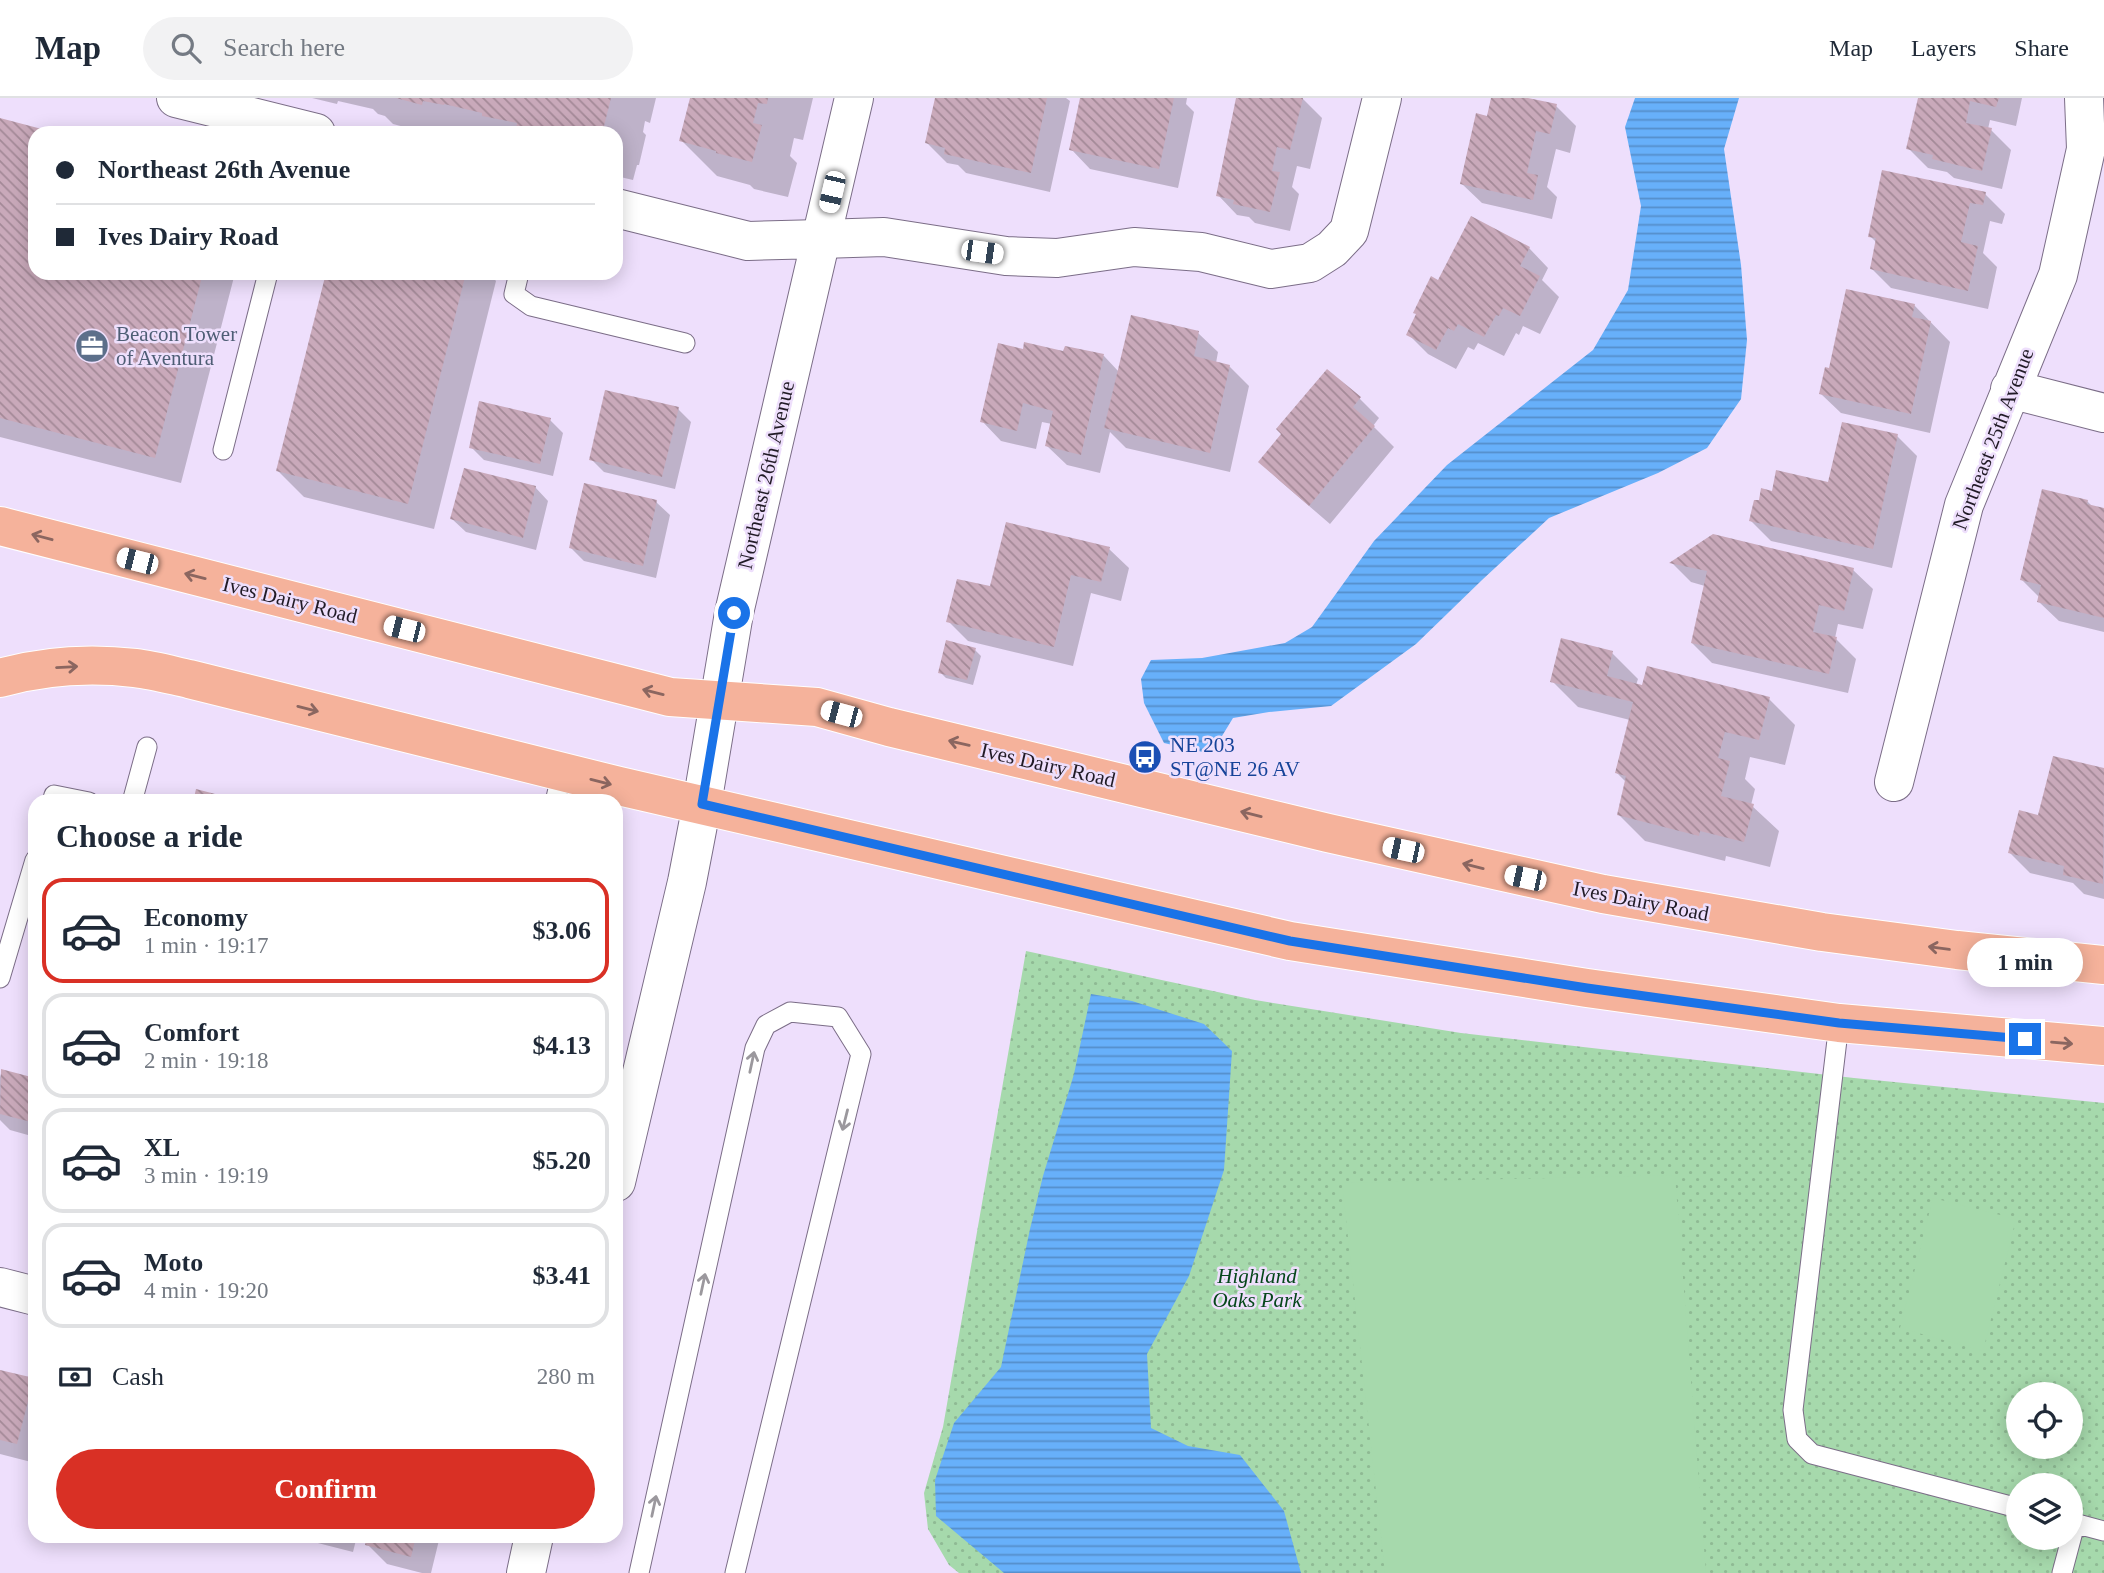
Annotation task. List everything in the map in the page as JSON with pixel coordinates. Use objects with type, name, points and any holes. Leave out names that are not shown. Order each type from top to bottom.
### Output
[{"type":"main road","name":"Ives Dairy Road","points":[[0,526],[670,696],[817,707],[889,727],[1512,875],[1659,905],[1822,932],[1957,950],[2104,965]]},
{"type":"main road","points":[[0,678],[47,668],[137,668],[189,679],[559,787],[618,794]]},
{"type":"main road","points":[[623,795],[702,804],[1290,941],[1587,988],[1839,1023],[2104,1046]]},
{"type":"street","points":[[176,98],[285,126]]},
{"type":"street","name":"Northeast 26th Avenue","points":[[623,1146],[687,882],[734,613],[854,98]]},
{"type":"street","points":[[623,210],[748,241],[884,237],[1006,256],[1057,258],[1133,247],[1201,252],[1271,269],[1310,263],[1332,249],[1349,231],[1382,98]]},
{"type":"street","name":"Northeast 25th Avenue","points":[[1894,782],[1964,505],[2058,275],[2086,149],[2084,98]]},
{"type":"street","points":[[2010,389],[2104,413]]},
{"type":"street","points":[[0,1287],[28,1294]]},
{"type":"street","points":[[526,1573],[532,1543]]},
{"type":"lane","points":[[223,450],[266,280]]},
{"type":"lane","points":[[517,280],[514,294],[531,306],[685,342]]},
{"type":"lane","points":[[134,794],[146,747]]},
{"type":"lane","points":[[0,978],[28,884]]},
{"type":"lane","points":[[639,1573],[755,1048],[766,1025],[790,1012],[838,1017],[861,1054],[735,1573]]},
{"type":"lane","points":[[1839,1023],[1793,1410],[1797,1439],[1812,1454],[2006,1505]]},
{"type":"lane","points":[[2083,1526],[2104,1531]]},
{"type":"lane","points":[[2062,1573],[2067,1550]]},
{"type":"green space","name":"Highland Oaks Park","points":[[1026,951],[1255,1000],[1461,1033],[1854,1078],[2104,1103],[2104,1573],[959,1573],[949,1565],[928,1529],[924,1493],[943,1427]]},
{"type":"green space","points":[[1675,1175],[1706,1573],[1385,1573],[1342,1183]]},
{"type":"green space","points":[[1933,1198],[2016,1219],[1983,1351],[1900,1328]]},
{"type":"water","points":[[1635,98],[1739,98],[1724,149],[1741,265],[1747,340],[1741,399],[1707,448],[1658,473],[1549,518],[1416,644],[1331,706],[1233,718],[1211,754],[1164,743],[1144,703],[1141,679],[1151,660],[1202,658],[1285,643],[1312,627],[1374,541],[1447,465],[1593,350],[1628,290],[1641,206],[1625,127]]},
{"type":"water","points":[[1091,994],[1132,1001],[1204,1024],[1232,1051],[1224,1170],[1189,1276],[1147,1354],[1151,1428],[1188,1446],[1240,1455],[1284,1511],[1301,1573],[1004,1573],[936,1516],[935,1480],[954,1423],[1001,1367],[1030,1229],[1074,1074]]},
{"type":"building","points":[[396,98],[611,98],[604,126],[516,126],[517,123],[444,104],[423,101],[422,105]]},
{"type":"building","points":[[690,98],[768,98],[767,104],[758,103],[753,123],[762,125],[752,162],[679,141]]},
{"type":"building","points":[[935,98],[1047,98],[1031,173],[944,154],[945,148],[925,143]]},
{"type":"building","points":[[1080,98],[1174,98],[1159,169],[1069,150]]},
{"type":"building","points":[[1236,98],[1303,98],[1290,150],[1277,147],[1272,171],[1280,172],[1270,212],[1233,204],[1234,200],[1216,196]]},
{"type":"building","points":[[1491,98],[1528,98],[1557,104],[1550,134],[1536,131],[1527,173],[1538,175],[1533,200],[1460,184],[1476,113],[1487,116]]},
{"type":"building","points":[[1918,98],[1999,98],[1996,107],[1970,101],[1966,123],[1992,128],[1982,171],[1932,159],[1933,155],[1906,149]]},
{"type":"building","name":"Beacon Tower of Aventura","points":[[0,118],[30,126],[28,126],[28,280],[201,280],[155,458],[0,418]]},
{"type":"building","points":[[1882,170],[1986,192],[1983,205],[1970,203],[1961,242],[1978,246],[1968,291],[1870,269],[1876,238],[1868,237]]},
{"type":"building","points":[[1471,216],[1530,247],[1520,266],[1540,276],[1520,316],[1503,308],[1484,337],[1458,324],[1454,331],[1448,328],[1436,350],[1406,335],[1416,314],[1413,313],[1431,276],[1438,280]]},
{"type":"building","points":[[324,280],[464,280],[408,504],[276,471]]},
{"type":"building","points":[[1846,289],[1915,304],[1912,317],[1931,321],[1911,414],[1819,394],[1825,367],[1829,368]]},
{"type":"building","points":[[1131,315],[1199,331],[1194,356],[1230,365],[1210,453],[1104,428]]},
{"type":"building","points":[[1024,342],[1063,351],[1065,346],[1104,354],[1081,455],[1045,446],[1053,411],[1023,403],[1017,431],[980,422],[998,343],[1023,349]]},
{"type":"building","points":[[1327,369],[1361,397],[1353,407],[1375,426],[1309,506],[1258,462],[1281,434],[1276,429]]},
{"type":"building","points":[[605,390],[679,407],[662,477],[589,460]]},
{"type":"building","points":[[479,401],[551,418],[540,464],[469,448]]},
{"type":"building","points":[[1842,422],[1898,434],[1873,549],[1749,521],[1754,500],[1759,500],[1761,488],[1772,491],[1776,470],[1828,482]]},
{"type":"building","points":[[464,468],[536,486],[523,538],[450,519]]},
{"type":"building","points":[[584,483],[657,500],[643,566],[569,548]]},
{"type":"building","points":[[2042,489],[2088,500],[2087,504],[2104,508],[2104,618],[2037,602],[2041,585],[2020,580]]},
{"type":"building","points":[[1006,522],[1110,547],[1101,582],[1071,575],[1054,647],[946,622],[957,579],[990,586]]},
{"type":"building","points":[[1713,534],[1854,568],[1844,611],[1819,605],[1813,632],[1837,637],[1829,674],[1691,643],[1707,571],[1669,563]]},
{"type":"building","points":[[1561,638],[1613,651],[1607,676],[1642,685],[1647,666],[1770,697],[1759,740],[1725,732],[1718,758],[1730,761],[1721,796],[1754,804],[1744,842],[1700,831],[1699,836],[1617,815],[1626,776],[1615,773],[1633,702],[1550,682]]},
{"type":"building","points":[[946,640],[976,648],[967,680],[938,673]]},
{"type":"building","points":[[2053,756],[2104,768],[2103,884],[2063,875],[2064,866],[2008,853],[2019,810],[2038,815]]},
{"type":"building","points":[[196,789],[215,794],[195,794]]},
{"type":"building","points":[[1,1069],[28,1076],[28,1121],[0,1114]]},
{"type":"building","points":[[0,1370],[28,1377],[28,1401],[17,1444],[0,1440]]},
{"type":"building","points":[[365,1543],[414,1543],[411,1557]]},
{"type":"place","name":"Beacon Tower of Aventura","points":[[92,346]]},
{"type":"place","name":"NE 203 ST@NE 26 AV","points":[[1145,757]]},
{"type":"route","points":[[734,613],[702,804],[1290,941],[1587,988],[1839,1023],[2025,1039]]}]
